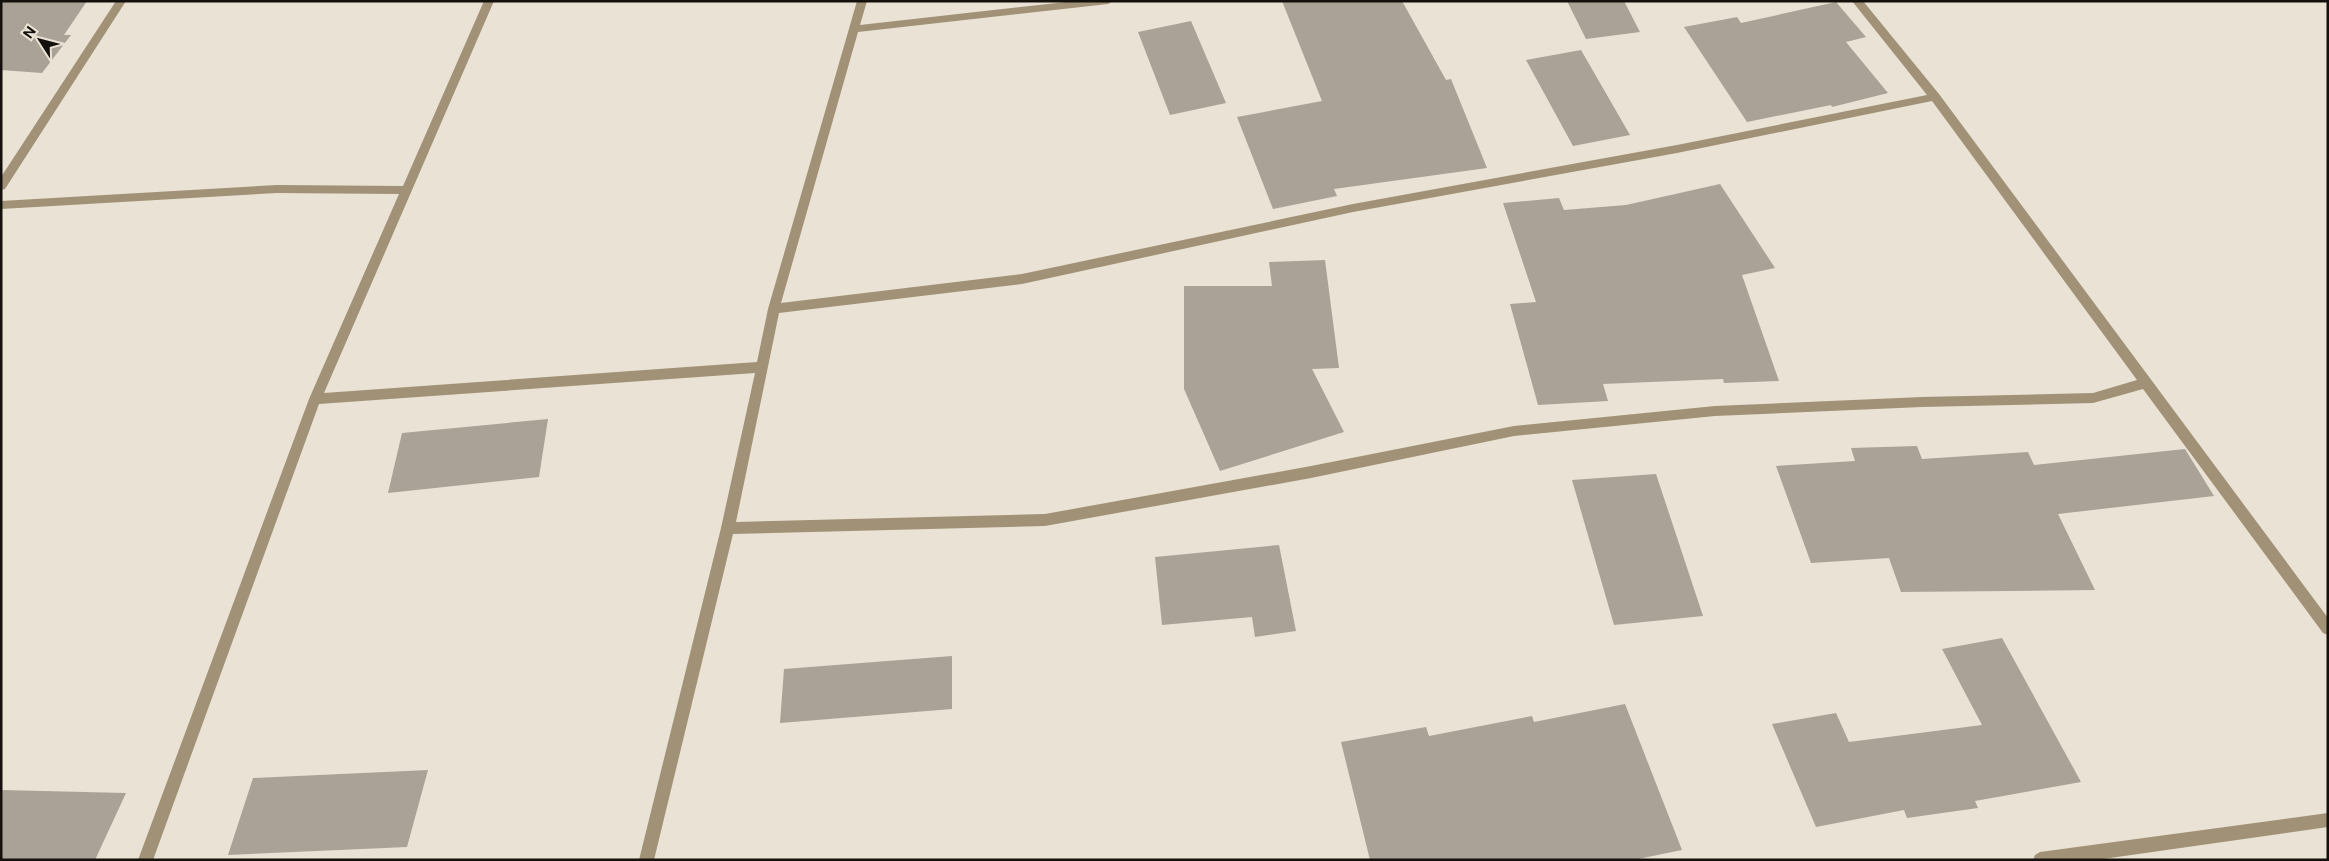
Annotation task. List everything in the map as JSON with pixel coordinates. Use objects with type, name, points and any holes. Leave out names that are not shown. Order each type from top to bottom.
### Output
[{"type":"street","points":[[1,186],[121,1]]},
{"type":"street","points":[[146,860],[315,399],[489,1]]},
{"type":"street","points":[[646,860],[728,528],[774,309],[862,1]]},
{"type":"street","points":[[855,29],[1108,1]]},
{"type":"street","points":[[1857,1],[1935,97],[2145,384],[2328,629]]},
{"type":"street","points":[[774,309],[1022,279],[1353,208],[1677,149],[1935,97]]},
{"type":"street","points":[[1,206],[186,192],[277,189],[408,190]]},
{"type":"street","points":[[315,399],[762,366]]},
{"type":"street","points":[[728,528],[1045,520],[1311,472],[1514,431],[1715,411],[1922,402],[2093,398],[2145,384]]},
{"type":"street","points":[[2040,860],[2328,820]]},
{"type":"building","points":[[1,1],[87,1],[64,35],[71,35],[42,73],[1,70]]},
{"type":"building","points":[[1282,1],[1402,1],[1446,80],[1451,79],[1487,168],[1334,189],[1337,196],[1273,209],[1237,117],[1322,101]]},
{"type":"building","points":[[1567,1],[1624,1],[1640,32],[1586,39]]},
{"type":"building","points":[[1836,2],[1866,37],[1846,42],[1888,93],[1832,107],[1831,105],[1747,122],[1684,27],[1737,17],[1741,23]]},
{"type":"building","points":[[1191,21],[1226,103],[1170,115],[1138,32]]},
{"type":"building","points":[[1581,50],[1630,135],[1573,146],[1526,60]]},
{"type":"building","points":[[1720,184],[1775,268],[1742,275],[1779,381],[1724,383],[1723,379],[1603,384],[1608,401],[1538,405],[1510,304],[1536,302],[1503,203],[1559,198],[1564,210],[1626,205]]},
{"type":"building","points":[[1325,260],[1339,368],[1312,369],[1344,432],[1220,471],[1184,389],[1184,286],[1272,286],[1269,262]]},
{"type":"building","points":[[548,419],[539,477],[388,493],[402,433]]},
{"type":"building","points":[[1917,446],[1922,459],[2028,452],[2034,465],[2185,449],[2214,496],[2058,514],[2095,590],[1901,592],[1889,558],[1811,563],[1776,466],[1855,461],[1851,448]]},
{"type":"building","points":[[1656,474],[1703,616],[1614,625],[1572,480]]},
{"type":"building","points":[[1279,545],[1296,631],[1255,637],[1252,617],[1162,625],[1155,557]]},
{"type":"building","points":[[2002,638],[2081,782],[1975,801],[1978,808],[1907,818],[1904,810],[1816,827],[1772,724],[1836,713],[1849,742],[1982,725],[1942,649]]},
{"type":"building","points":[[952,656],[952,709],[780,723],[784,669]]},
{"type":"building","points":[[1625,704],[1682,850],[1633,860],[1370,860],[1341,742],[1426,727],[1429,736],[1532,716],[1534,722]]},
{"type":"building","points":[[428,770],[407,847],[228,855],[253,778]]},
{"type":"building","points":[[1,790],[126,793],[95,860],[1,860]]}]
